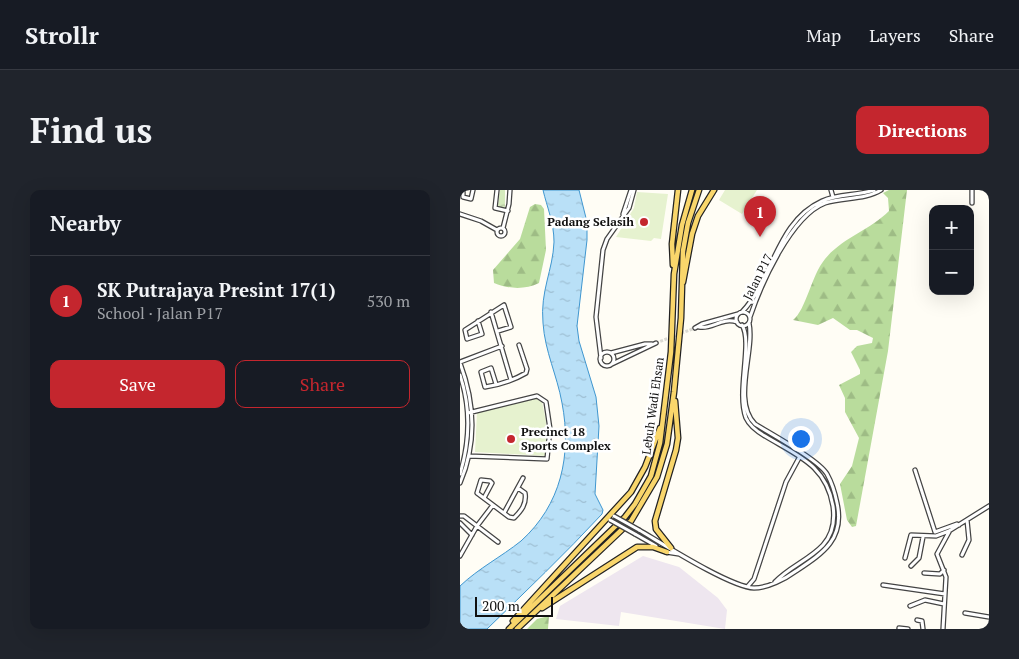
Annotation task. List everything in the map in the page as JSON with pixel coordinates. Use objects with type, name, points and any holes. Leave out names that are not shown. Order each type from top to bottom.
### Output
[{"type":"main road","points":[[674,274],[672,244],[678,190]]},
{"type":"main road","name":"Lebuh Wadi Ehsan","points":[[507,629],[618,524],[635,504],[651,476],[664,415],[671,352],[674,274],[682,225],[692,190]]},
{"type":"main road","name":"Lebuh Wadi Ehsan","points":[[517,629],[631,521],[650,491],[663,461],[674,392],[685,242],[688,223],[699,190]]},
{"type":"main road","points":[[682,285],[692,234],[698,216],[714,190]]},
{"type":"main road","points":[[671,548],[656,529],[655,521],[678,438],[674,392]]},
{"type":"main road","points":[[507,629],[631,492],[646,467],[664,415]]},
{"type":"main road","points":[[522,624],[557,597],[637,547],[653,547],[667,552]]},
{"type":"street","points":[[463,190],[464,197],[471,199],[473,190]]},
{"type":"street","points":[[497,190],[495,208],[508,211]]},
{"type":"street","points":[[460,214],[481,221],[497,230],[498,235],[502,236],[505,232],[503,228],[508,211],[510,190]]},
{"type":"street","points":[[601,358],[609,353],[645,344],[654,344],[612,364],[605,365],[601,358],[596,308],[603,250],[629,208],[632,190]]},
{"type":"street","points":[[831,190],[834,199]]},
{"type":"street","name":"Jalan P17","points":[[742,312],[756,294],[793,222],[812,206],[874,190]]},
{"type":"street","name":"Jalan P17","points":[[750,316],[756,299],[797,224],[807,213],[834,199],[874,194],[881,190]]},
{"type":"street","points":[[972,190],[972,203]]},
{"type":"street","points":[[497,230],[503,228]]},
{"type":"street","points":[[478,321],[482,334],[467,339],[464,331],[478,321],[502,305],[506,307],[511,327],[498,331]]},
{"type":"street","points":[[492,312],[512,380]]},
{"type":"street","points":[[610,514],[724,577],[747,586],[760,587],[785,579],[814,560],[833,539],[839,521],[834,492],[824,474],[755,424],[750,417],[745,392],[750,316],[742,312],[702,324],[697,328],[703,328],[726,320],[742,325],[746,337],[742,384],[745,417],[754,429],[824,474],[830,494],[834,520],[829,537],[810,556],[782,574],[774,582]]},
{"type":"street","points":[[737,322],[738,314]]},
{"type":"street","points":[[742,325],[749,323]]},
{"type":"street","points":[[496,384],[491,368],[481,372],[485,387],[512,380],[525,374],[527,371],[519,345]]},
{"type":"street","points":[[461,475],[469,456],[471,395],[460,363],[502,346]]},
{"type":"street","points":[[600,349],[609,353],[614,358],[612,364]]},
{"type":"street","points":[[460,375],[471,413],[460,483]]},
{"type":"street","points":[[469,456],[544,460],[549,457],[550,429],[547,405],[544,399],[534,396],[471,413]]},
{"type":"street","points":[[747,586],[754,580],[786,482],[799,458]]},
{"type":"street","points":[[915,470],[935,532],[957,524],[960,525]]},
{"type":"street","points":[[504,513],[522,478]]},
{"type":"street","points":[[484,498],[492,483],[481,480],[477,493],[504,513],[514,518],[523,508],[525,494],[518,488]]},
{"type":"street","points":[[460,556],[477,526],[493,505]]},
{"type":"street","points":[[906,558],[911,535],[923,537],[936,536],[960,525],[989,506]]},
{"type":"street","points":[[460,516],[464,516],[498,542]]},
{"type":"street","points":[[606,518],[667,552],[682,554]]},
{"type":"street","points":[[962,555],[969,540],[967,520]]},
{"type":"street","points":[[460,523],[472,535]]},
{"type":"street","points":[[943,629],[946,577],[937,554],[949,531]]},
{"type":"street","points":[[911,566],[919,558],[923,537]]},
{"type":"street","points":[[460,545],[464,550]]},
{"type":"street","points":[[810,556],[814,560]]},
{"type":"street","points":[[924,573],[940,574],[944,570]]},
{"type":"street","points":[[754,580],[760,587]]},
{"type":"street","points":[[884,585],[945,594]]},
{"type":"street","points":[[910,606],[925,600],[944,604]]},
{"type":"street","points":[[965,613],[989,617]]},
{"type":"street","points":[[917,620],[922,621],[923,629]]},
{"type":"street","points":[[899,628],[908,629]]},
{"type":"shaded area","points":[[643,556],[679,567],[718,598],[727,610],[725,629],[621,612],[619,626],[556,619],[560,606]]},
{"type":"green space","points":[[500,190],[505,190],[505,208],[498,206]]},
{"type":"green space","points":[[725,190],[757,190],[742,214],[719,200]]},
{"type":"green space","points":[[889,190],[907,190],[888,351],[856,526],[852,527],[847,520],[840,484],[852,466],[859,438],[845,412],[845,398],[839,385],[860,374],[860,370],[851,352],[857,346],[872,343],[873,338],[857,330],[850,330],[833,318],[818,325],[793,320],[802,309],[816,274],[825,259],[840,245],[873,224],[889,211],[888,198],[883,193]]},
{"type":"green space","name":"Padang Selasih","points":[[637,192],[668,194],[661,239],[654,238],[651,241],[616,237],[634,208]]},
{"type":"green space","points":[[535,204],[541,205],[544,209],[546,250],[539,283],[528,287],[516,288],[494,283],[493,270],[520,239],[530,207]]},
{"type":"green space","name":"Precinct 18 Sports Complex","points":[[535,398],[542,402],[546,421],[546,456],[475,452],[477,412]]},
{"type":"green space","points":[[549,616],[548,629],[527,629],[537,619]]},
{"type":"water","points":[[543,190],[579,190],[587,222],[587,240],[577,326],[579,341],[596,397],[599,426],[595,494],[603,510],[602,514],[574,544],[487,629],[460,629],[460,586],[521,541],[535,527],[546,512],[554,495],[564,460],[565,422],[562,403],[546,344],[543,323],[543,301],[553,252],[554,235]]},
{"type":"tunnel","points":[[656,343],[695,328]]},
{"type":"place","name":"Padang Selasih","points":[[644,222]]},
{"type":"place","name":"SK Putrajaya Presint 17(1)","points":[[760,237]]},
{"type":"place","name":"Precinct 18 Sports Complex","points":[[511,439]]}]
